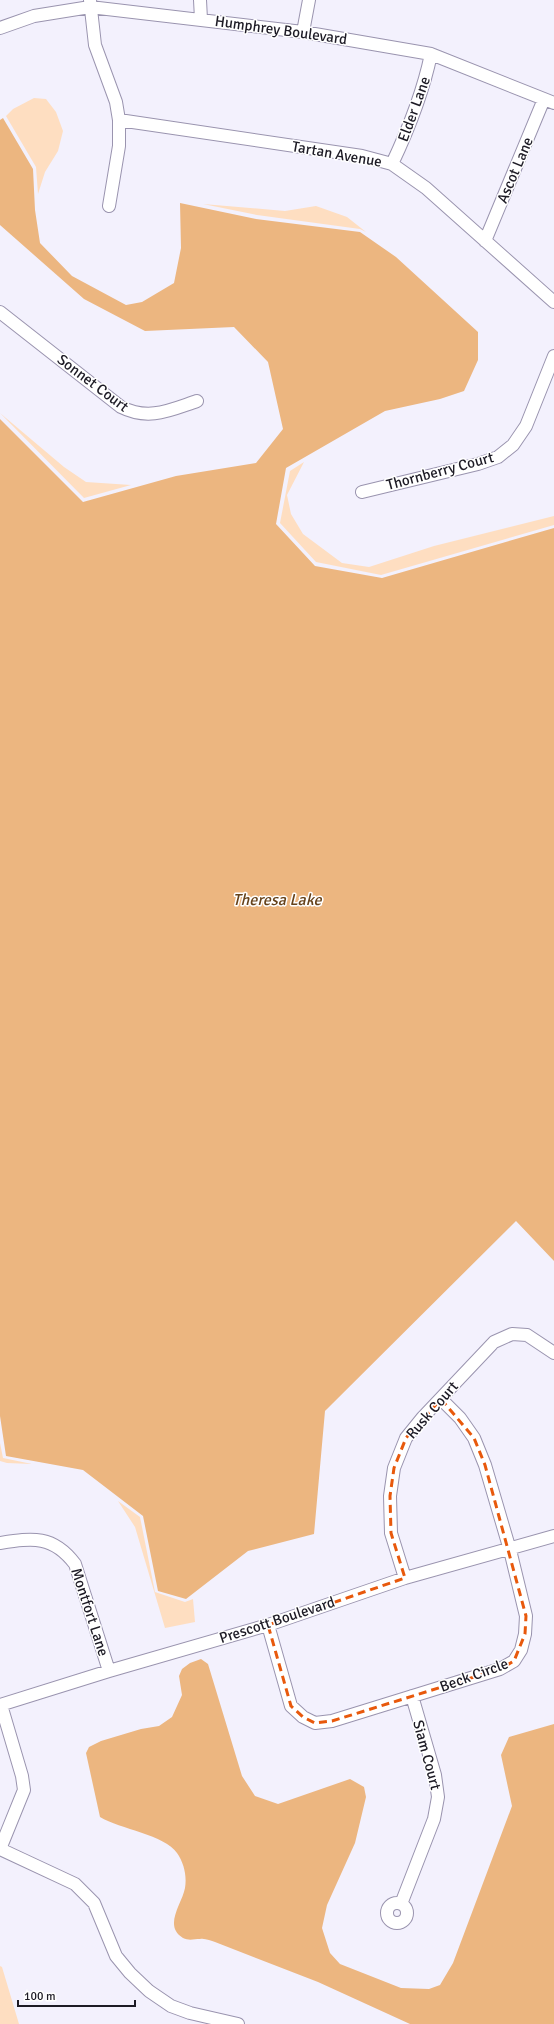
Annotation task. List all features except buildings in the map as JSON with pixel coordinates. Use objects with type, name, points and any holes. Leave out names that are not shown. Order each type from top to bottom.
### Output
[{"type":"street","points":[[200,0],[201,18]]},
{"type":"street","points":[[303,32],[309,0]]},
{"type":"street","points":[[90,3],[95,45],[116,102],[119,120],[119,146],[109,206]]},
{"type":"street","name":"Humphrey Boulevard","points":[[0,28],[34,16],[90,3],[303,32],[431,54],[549,101]]},
{"type":"street","name":"Elder Lane","points":[[392,164],[425,86],[431,54]]},
{"type":"street","name":"Ascot Lane","points":[[485,241],[549,101]]},
{"type":"street","name":"Tartan Avenue","points":[[119,120],[362,156],[392,164],[426,188],[554,302]]},
{"type":"street","name":"Sonnet Court","points":[[0,312],[121,407],[130,412],[144,415],[155,414],[197,401]]},
{"type":"street","name":"Thornberry Court","points":[[362,492],[478,464],[498,457],[512,445],[526,426],[554,356]]},
{"type":"street","name":"Rusk Court","points":[[405,1578],[391,1533],[390,1496],[394,1468],[406,1438],[423,1417],[494,1342],[512,1334],[527,1335],[554,1354]]},
{"type":"street","name":"Beck Circle","points":[[268,1625],[292,1706],[304,1717],[315,1723],[332,1720],[500,1669],[514,1661],[521,1650],[525,1634],[526,1616],[510,1550],[485,1465],[474,1438],[460,1418],[440,1399]]},
{"type":"street","name":"Prescott Boulevard","points":[[0,1705],[109,1671],[268,1625],[405,1578],[510,1550],[554,1536]]},
{"type":"street","name":"Montfort Lane","points":[[0,1542],[25,1539],[46,1541],[65,1551],[75,1564],[109,1671]]},
{"type":"street","name":"Siam Court","points":[[401,1904],[434,1819],[438,1797],[435,1775],[412,1696]]},
{"type":"street","points":[[0,1705],[22,1776],[24,1790],[0,1849],[61,1876],[75,1884],[94,1903],[116,1956],[130,1973],[149,1991],[171,2006],[190,2013],[238,2024]]},
{"type":"highlighted area","points":[[441,1399],[474,1438],[485,1465],[526,1616],[525,1634],[514,1661],[500,1669],[332,1721],[315,1723],[303,1717],[291,1706],[268,1625],[405,1578],[391,1533],[390,1496],[394,1468],[406,1438]]},
{"type":"shaded area","points":[[34,98],[46,99],[56,112],[63,131],[58,151],[45,172],[38,194],[36,167],[6,116],[13,109]]},
{"type":"shaded area","points":[[203,204],[285,211],[316,206],[347,217],[366,232],[360,229],[257,215]]},
{"type":"shaded area","points":[[0,413],[64,467],[86,482],[131,485],[84,498]]},
{"type":"shaded area","points":[[304,462],[287,495],[291,514],[303,534],[342,563],[369,567],[434,546],[554,516],[554,525],[381,575],[316,562],[280,523],[290,471]]},
{"type":"shaded area","points":[[0,1443],[3,1458],[32,1464],[7,1463],[0,1461]]},
{"type":"shaded area","points":[[118,1501],[140,1517],[155,1592],[185,1602],[193,1599],[195,1622],[165,1628],[135,1527]]},
{"type":"shaded area","points":[[0,1966],[2,1967],[19,2024],[0,2024]]},
{"type":"water","name":"Theresa Lake","points":[[3,118],[33,169],[35,210],[40,243],[72,276],[126,305],[142,302],[174,283],[181,248],[180,203],[256,219],[360,232],[396,257],[478,332],[478,360],[464,391],[440,399],[385,411],[286,468],[276,524],[315,566],[382,578],[554,528],[554,1261],[516,1221],[325,1411],[314,1534],[248,1551],[186,1599],[158,1591],[143,1516],[83,1470],[6,1456],[0,1416],[0,419],[83,502],[176,476],[256,463],[283,429],[268,362],[234,327],[145,331],[84,299],[0,225],[0,120]]},
{"type":"water","points":[[201,1659],[208,1664],[242,1776],[255,1796],[278,1804],[350,1779],[364,1787],[366,1797],[355,1843],[327,1905],[322,1928],[330,1953],[340,1964],[401,1988],[429,1989],[440,1985],[453,1963],[512,1806],[501,1755],[509,1737],[554,1724],[554,2024],[410,2024],[318,1982],[215,1942],[204,1939],[187,1939],[183,1938],[177,1933],[174,1927],[175,1914],[185,1888],[186,1879],[177,1853],[163,1841],[100,1817],[86,1753],[89,1747],[101,1741],[141,1729],[159,1726],[172,1717],[182,1695],[179,1676],[182,1669],[190,1663]]}]
